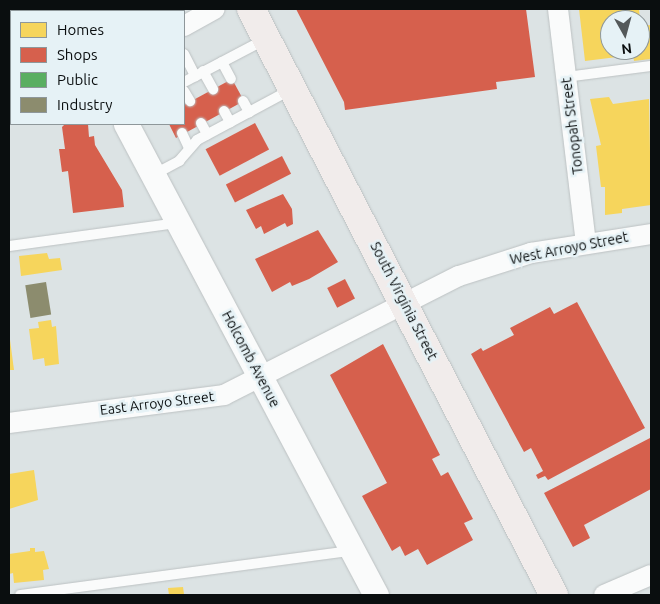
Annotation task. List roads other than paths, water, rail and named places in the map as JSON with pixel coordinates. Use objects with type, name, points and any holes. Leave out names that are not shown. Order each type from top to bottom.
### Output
[{"type":"main road","name":"South Virginia Street","points":[[251,9],[405,303],[554,595]]},
{"type":"street","points":[[185,25],[215,9]]},
{"type":"street","name":"Tonopah Street","points":[[558,9],[586,243]]},
{"type":"street","name":"Holcomb Avenue","points":[[127,125],[376,595]]},
{"type":"street","name":"West Arroyo Street","points":[[405,303],[459,276],[496,263],[586,243],[651,234]]},
{"type":"street","name":"East Arroyo Street","points":[[9,423],[224,395],[261,378],[405,303]]},
{"type":"street","points":[[604,595],[651,576]]},
{"type":"lane","points":[[185,81],[266,38]]},
{"type":"lane","points":[[185,55],[213,89]]},
{"type":"lane","points":[[222,62],[231,79]]},
{"type":"lane","points":[[566,77],[651,66]]},
{"type":"lane","points":[[153,175],[179,161],[189,148],[207,134],[293,89]]},
{"type":"lane","points":[[185,92],[190,101]]},
{"type":"lane","points":[[243,101],[249,112]]},
{"type":"lane","points":[[224,111],[230,122]]},
{"type":"lane","points":[[201,123],[207,134]]},
{"type":"lane","points":[[182,133],[189,148]]},
{"type":"lane","points":[[9,246],[179,223]]},
{"type":"lane","points":[[20,595],[353,551]]}]
